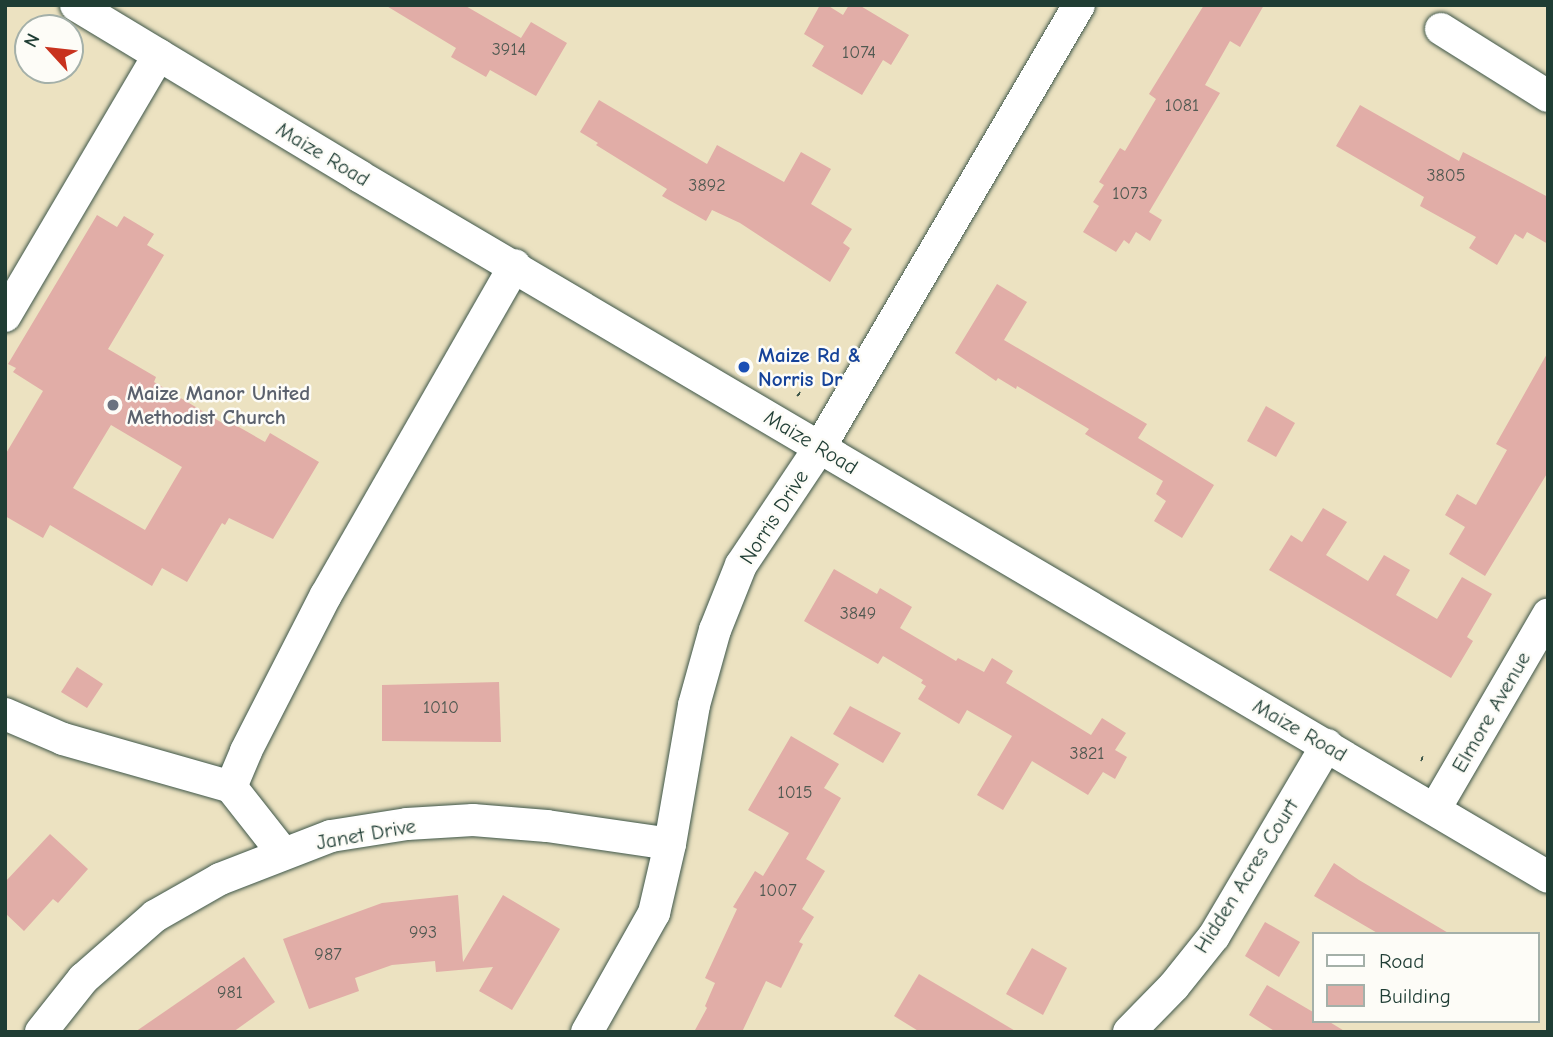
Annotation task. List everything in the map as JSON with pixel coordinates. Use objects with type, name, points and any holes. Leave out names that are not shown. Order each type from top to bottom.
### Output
[{"type":"street","name":"Maize Road","points":[[76,5],[1548,877]]},
{"type":"street","name":"Norris Drive","points":[[587,1032],[654,914],[670,844],[694,705],[715,630],[741,565],[820,447],[1079,5]]},
{"type":"street","points":[[1441,29],[1548,96]]},
{"type":"street","points":[[5,316],[159,55]]},
{"type":"street","points":[[231,787],[246,751],[326,595],[515,265]]},
{"type":"street","name":"Elmore Avenue","points":[[1435,809],[1548,615]]},
{"type":"street","points":[[5,714],[63,739],[231,787],[283,853]]},
{"type":"street","name":"Hidden Acres Court","points":[[1129,1032],[1174,986],[1214,936],[1327,745]]},
{"type":"street","name":"Janet Drive","points":[[41,1032],[83,979],[155,916],[220,878],[331,836],[407,824],[473,820],[547,826],[670,844]]},
{"type":"building","points":[[385,5],[464,5],[521,38],[531,22],[567,43],[536,96],[490,70],[486,77],[451,57],[456,48]]},
{"type":"building","points":[[820,5],[827,5],[843,15],[849,5],[859,5],[909,35],[891,65],[883,60],[862,95],[812,66],[824,46],[804,34]]},
{"type":"building","points":[[1204,5],[1264,5],[1240,47],[1230,41],[1205,85],[1220,93],[1149,212],[1162,220],[1150,241],[1136,232],[1129,244],[1124,240],[1116,252],[1083,232],[1099,206],[1093,202],[1104,185],[1099,182],[1120,148],[1125,151],[1156,99],[1149,94]]},
{"type":"building","points":[[599,100],[707,164],[717,145],[784,182],[801,152],[831,169],[811,204],[852,229],[843,243],[850,248],[830,282],[740,223],[712,210],[706,221],[662,196],[667,189],[596,145],[598,143],[580,132]]},
{"type":"building","points":[[1360,105],[1459,161],[1463,152],[1548,197],[1548,244],[1527,232],[1523,239],[1515,234],[1497,265],[1469,248],[1476,237],[1420,206],[1424,197],[1336,146]]},
{"type":"building","name":"Maize Manor United Methodist Church","points":[[97,215],[117,227],[124,216],[154,234],[147,245],[164,255],[108,349],[156,377],[154,382],[229,427],[232,423],[265,442],[270,433],[319,462],[273,539],[229,518],[225,525],[222,523],[187,582],[162,568],[152,586],[50,525],[43,538],[5,516],[5,455],[43,391],[13,372],[16,368],[8,364]],"holes":[[[111,425],[182,467],[145,530],[73,488]]]},
{"type":"building","points":[[997,284],[1027,302],[1004,340],[1147,424],[1138,438],[1214,485],[1182,538],[1154,521],[1166,501],[1156,494],[1163,481],[1085,434],[1089,429],[1017,386],[1016,389],[998,378],[996,381],[955,353]]},
{"type":"building","points":[[1548,352],[1548,472],[1485,576],[1449,554],[1465,527],[1445,515],[1457,494],[1476,505],[1507,450],[1496,444]]},
{"type":"building","points":[[1266,406],[1295,423],[1276,457],[1247,441]]},
{"type":"building","points":[[1323,508],[1347,522],[1326,555],[1368,581],[1384,555],[1410,570],[1396,595],[1437,619],[1462,577],[1492,594],[1467,637],[1473,641],[1451,678],[1269,570],[1291,535],[1302,542]]},
{"type":"building","points":[[834,569],[877,594],[880,588],[912,607],[900,628],[956,661],[958,658],[984,672],[992,658],[1013,671],[1006,683],[1091,735],[1102,718],[1126,733],[1115,750],[1127,757],[1115,779],[1103,772],[1088,795],[1032,761],[1003,810],[977,795],[1012,736],[967,710],[959,724],[918,699],[926,686],[921,683],[923,680],[883,656],[878,664],[804,621]]},
{"type":"building","points":[[77,667],[103,684],[87,708],[61,692]]},
{"type":"building","points":[[499,682],[501,742],[382,741],[382,685]]},
{"type":"building","points":[[850,706],[901,733],[883,763],[833,734]]},
{"type":"building","points":[[791,736],[839,764],[824,788],[841,798],[806,859],[825,871],[802,909],[814,917],[799,942],[803,944],[781,988],[766,981],[742,1032],[694,1032],[707,1008],[705,1006],[715,983],[705,978],[737,909],[733,907],[755,871],[763,876],[789,833],[748,810]]},
{"type":"building","points":[[50,834],[88,869],[58,903],[53,899],[24,931],[5,913],[5,882]]},
{"type":"building","points":[[1334,863],[1447,932],[1376,932],[1314,896]]},
{"type":"building","points":[[458,895],[463,962],[503,895],[560,929],[512,1010],[479,991],[493,967],[436,972],[435,961],[392,965],[355,978],[359,991],[309,1009],[283,939],[382,903]]},
{"type":"building","points":[[1265,922],[1300,942],[1279,977],[1245,956]]},
{"type":"building","points":[[1032,948],[1067,968],[1043,1015],[1006,994]]},
{"type":"building","points":[[244,957],[275,1002],[233,1032],[135,1032]]},
{"type":"building","points":[[919,974],[1017,1032],[920,1032],[894,1016]]},
{"type":"building","points":[[1267,985],[1312,1011],[1312,1023],[1331,1023],[1346,1032],[1276,1032],[1249,1015]]},
{"type":"place","name":"Maize Rd & Norris Dr","points":[[744,367]]},
{"type":"place","name":"Maize Manor United Methodist Church","points":[[113,405]]}]
